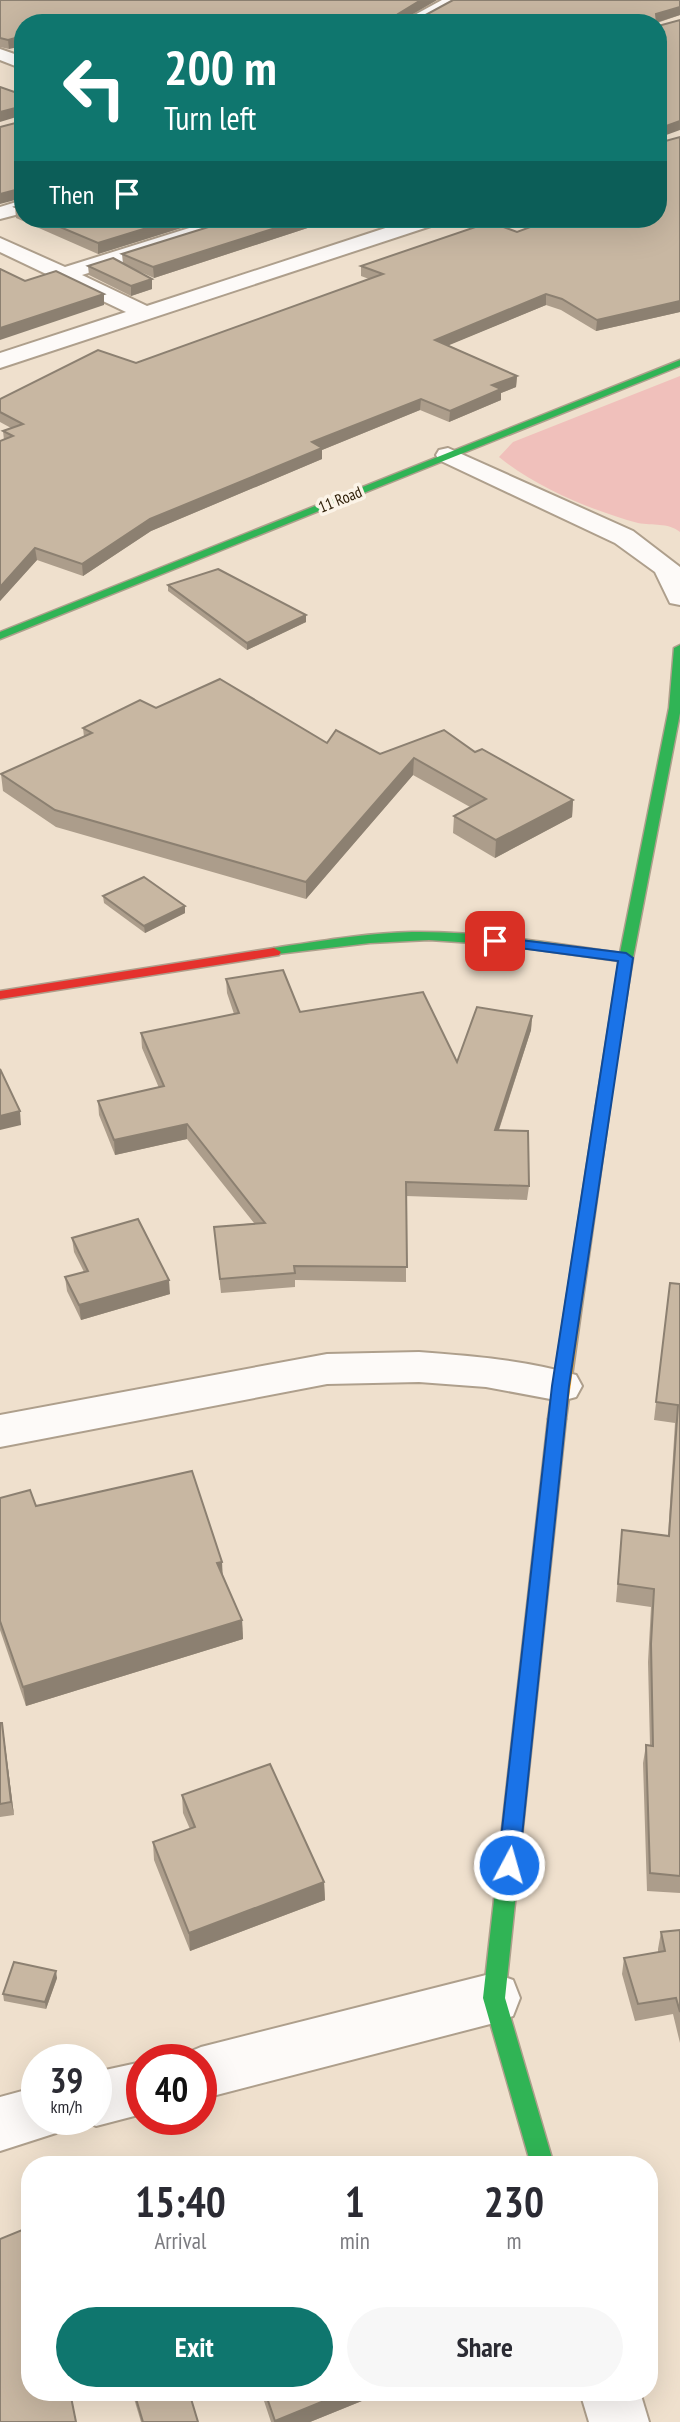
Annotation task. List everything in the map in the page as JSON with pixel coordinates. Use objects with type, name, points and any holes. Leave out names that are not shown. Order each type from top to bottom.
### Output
[{"type":"street","points":[[426,14],[455,0]]},
{"type":"street","points":[[63,274],[210,228]]},
{"type":"street","points":[[0,361],[398,228]]},
{"type":"street","points":[[0,244],[145,313]]},
{"type":"street","name":"11 Road","points":[[0,636],[680,363]]},
{"type":"street","points":[[448,455],[624,537],[667,568],[680,597]]},
{"type":"street","points":[[540,2156],[494,1998],[561,1386],[626,958],[678,708],[680,648]]},
{"type":"street","points":[[0,995],[356,939],[429,936],[518,943],[626,958]]},
{"type":"street","points":[[0,1431],[327,1369],[419,1367],[486,1373],[561,1386]]},
{"type":"street","points":[[217,2069],[494,1998]]},
{"type":"street","points":[[0,2124],[21,2119]]},
{"type":"street","points":[[613,2401],[619,2422]]},
{"type":"shaded area","points":[[680,376],[680,532],[665,526],[638,523],[584,505],[547,488],[499,457],[513,442]]},
{"type":"building","points":[[0,0],[421,0],[398,14],[14,14],[14,38],[0,38]]},
{"type":"building","points":[[453,0],[680,0],[680,7],[656,14],[427,14]]},
{"type":"building","points":[[680,20],[680,121],[667,126],[667,24]]},
{"type":"building","points":[[0,87],[14,92],[14,108],[0,112]]},
{"type":"building","points":[[14,123],[14,190],[0,194],[0,127]]},
{"type":"building","points":[[680,137],[680,301],[597,320],[562,299],[546,294],[435,340],[517,376],[492,385],[501,389],[450,411],[421,399],[312,442],[322,448],[150,519],[82,564],[35,548],[0,587],[0,441],[13,436],[3,431],[23,424],[0,412],[0,399],[98,350],[136,363],[383,274],[361,266],[472,228],[506,228],[517,232],[528,228],[667,228],[667,141]]},
{"type":"building","points":[[62,228],[147,228],[98,243]]},
{"type":"building","points":[[205,228],[276,228],[153,267],[122,254]]},
{"type":"building","points":[[113,258],[152,279],[131,286],[88,266]]},
{"type":"building","points":[[0,269],[25,281],[56,271],[104,294],[0,328]]},
{"type":"building","points":[[218,569],[306,615],[247,643],[168,585]]},
{"type":"building","points":[[220,679],[327,743],[336,730],[380,754],[444,730],[475,752],[482,749],[573,800],[496,840],[454,816],[486,799],[414,758],[306,882],[55,810],[1,774],[92,733],[83,728],[140,700],[156,708]]},
{"type":"building","points":[[144,877],[185,906],[144,926],[103,896]]},
{"type":"building","points":[[283,970],[300,1012],[423,992],[457,1062],[477,1007],[532,1016],[495,1130],[528,1131],[529,1186],[406,1182],[407,1267],[294,1266],[295,1273],[220,1279],[214,1227],[265,1223],[187,1124],[114,1140],[98,1101],[164,1086],[141,1033],[239,1013],[226,979]]},
{"type":"building","points":[[0,1069],[20,1111],[0,1116]]},
{"type":"building","points":[[138,1219],[169,1280],[79,1305],[65,1277],[88,1271],[72,1238]]},
{"type":"building","points":[[670,1283],[680,1284],[680,1876],[650,1873],[646,1745],[653,1746],[651,1644],[654,1589],[618,1584],[622,1530],[669,1536],[678,1405],[656,1402]]},
{"type":"building","points":[[192,1471],[222,1562],[217,1563],[242,1620],[23,1687],[0,1621],[0,1498],[30,1490],[36,1506]]},
{"type":"building","points":[[0,1723],[11,1802],[0,1804]]},
{"type":"building","points":[[270,1764],[324,1882],[189,1933],[153,1842],[195,1827],[182,1795]]},
{"type":"building","points":[[680,1930],[680,2012],[676,1998],[638,2004],[624,1958],[665,1951],[661,1932]]},
{"type":"building","points":[[14,1962],[56,1971],[45,2002],[3,1994]]},
{"type":"building","points":[[21,2230],[21,2401],[72,2401],[76,2422],[0,2422],[0,2239]]},
{"type":"building","points":[[137,2401],[192,2401],[198,2422],[143,2422]]},
{"type":"building","points":[[268,2401],[324,2401],[275,2421]]},
{"type":"traffic: fast","points":[[0,636],[680,363]]},
{"type":"traffic: fast","points":[[603,1106],[626,958],[675,708],[680,648]]},
{"type":"traffic: fast","points":[[274,952],[331,943],[429,936],[503,941],[626,958]]},
{"type":"traffic: fast","points":[[540,2156],[494,1998],[557,1419]]},
{"type":"traffic: slow","points":[[557,1419],[603,1106]]},
{"type":"traffic: jam","points":[[0,995],[274,952]]},
{"type":"route","points":[[495,941],[626,958],[561,1386],[509,1865]]}]
